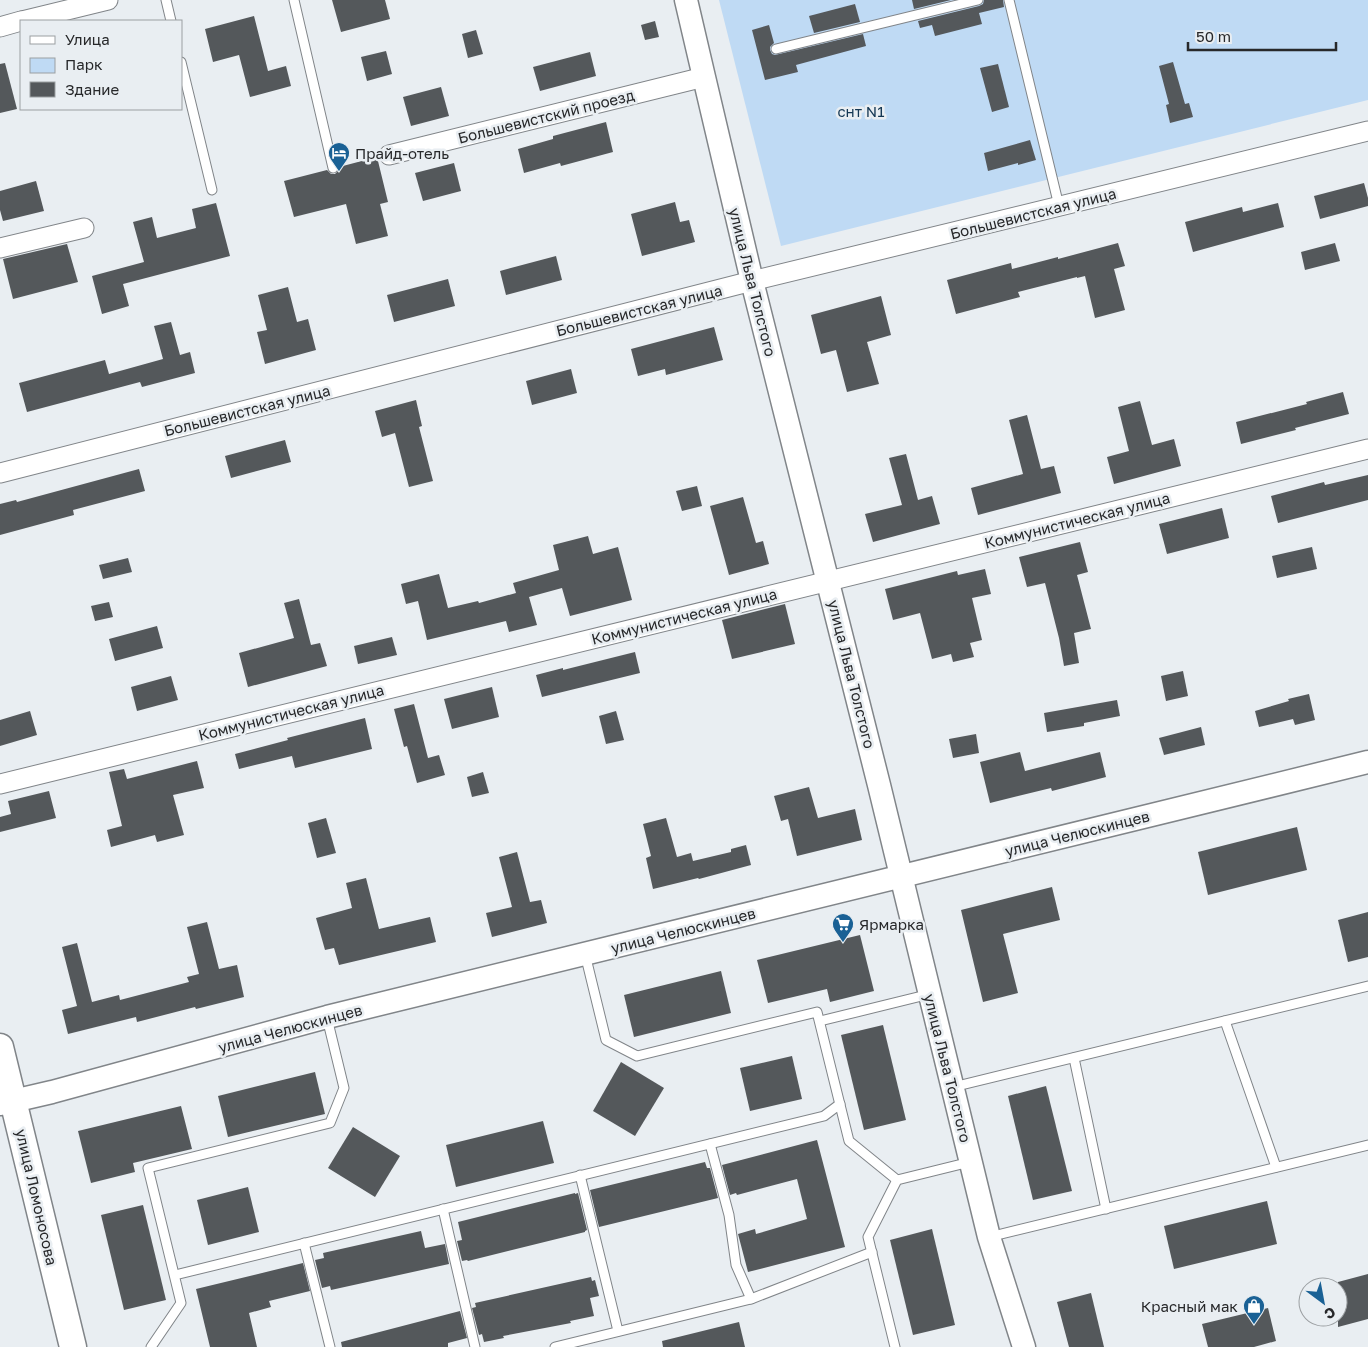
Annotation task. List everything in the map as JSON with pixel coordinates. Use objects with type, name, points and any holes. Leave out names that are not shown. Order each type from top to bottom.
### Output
[{"type":"main road","name":"улица Ломоносова","points":[[0,1047],[7,1102],[73,1347]]},
{"type":"street","points":[[26,20],[108,0]]},
{"type":"street","name":"улица Льва Толстого","points":[[686,0],[752,281],[828,581],[989,1237],[1024,1347]]},
{"type":"street","points":[[0,27],[20,22]]},
{"type":"street","name":"Большевистский проезд","points":[[389,155],[704,78]]},
{"type":"street","name":"Большевистская улица","points":[[0,473],[752,281],[1368,131]]},
{"type":"street","points":[[0,248],[84,228]]},
{"type":"street","name":"Коммунистическая улица","points":[[0,784],[1368,449]]},
{"type":"street","name":"улица Челюскинцев","points":[[7,1102],[52,1092],[327,1018],[1368,762]]},
{"type":"lane","points":[[166,0],[171,20]]},
{"type":"lane","points":[[294,0],[333,168]]},
{"type":"lane","points":[[776,49],[978,0]]},
{"type":"lane","points":[[1010,0],[1059,206]]},
{"type":"lane","points":[[182,66],[212,190]]},
{"type":"lane","points":[[585,954],[606,1040],[637,1056],[817,1012],[849,1141],[897,1180]]},
{"type":"lane","points":[[953,1087],[1368,986]]},
{"type":"lane","points":[[820,1021],[930,994]]},
{"type":"lane","points":[[151,1347],[182,1303],[148,1168],[330,1123],[344,1088],[327,1018]]},
{"type":"lane","points":[[1225,1021],[1276,1167]]},
{"type":"lane","points":[[1074,1058],[1106,1209]]},
{"type":"lane","points":[[174,1275],[824,1116],[840,1104]]},
{"type":"lane","points":[[710,1144],[729,1215],[736,1264],[751,1299]]},
{"type":"lane","points":[[989,1237],[1368,1145]]},
{"type":"lane","points":[[895,1347],[868,1237],[897,1180],[971,1162]]},
{"type":"lane","points":[[580,1175],[618,1332]]},
{"type":"lane","points":[[443,1209],[475,1347]]},
{"type":"lane","points":[[304,1243],[330,1347]]},
{"type":"lane","points":[[555,1347],[751,1299],[872,1252]]},
{"type":"green space","name":"снт N1","points":[[719,0],[1368,0],[1368,100],[781,246]]},
{"type":"building","points":[[332,0],[385,0],[390,19],[341,32]]},
{"type":"building","points":[[912,0],[951,0],[914,9]]},
{"type":"building","points":[[984,0],[1003,0],[1004,7],[979,13],[982,24],[935,36],[932,25],[920,28],[918,21],[979,6],[983,4]]},
{"type":"building","points":[[855,4],[860,22],[814,33],[809,16]]},
{"type":"building","points":[[254,16],[268,71],[286,66],[291,86],[250,97],[239,55],[213,62],[205,29]]},
{"type":"building","points":[[655,21],[659,37],[645,40],[641,25]]},
{"type":"building","points":[[769,25],[774,43],[770,50],[775,55],[863,34],[866,46],[796,65],[798,72],[765,80],[752,30]]},
{"type":"building","points":[[476,30],[483,54],[468,58],[462,34]]},
{"type":"building","points":[[386,51],[392,74],[367,81],[361,57]]},
{"type":"building","points":[[590,52],[596,76],[540,91],[533,67]]},
{"type":"building","points":[[1173,62],[1185,104],[1189,103],[1193,117],[1170,123],[1166,105],[1169,104],[1159,66]]},
{"type":"building","points":[[5,63],[17,109],[0,113],[0,64]]},
{"type":"building","points":[[998,64],[1009,107],[992,112],[980,68]]},
{"type":"building","points":[[441,87],[449,116],[411,126],[403,97]]},
{"type":"building","points":[[606,122],[613,152],[561,166],[560,163],[524,173],[518,149],[553,139],[553,136]]},
{"type":"building","points":[[1030,140],[1036,160],[988,171],[984,153]]},
{"type":"building","points":[[377,157],[388,202],[380,204],[388,236],[356,244],[346,204],[294,217],[284,181],[327,170],[331,174],[335,174],[339,167]]},
{"type":"building","points":[[454,163],[461,191],[423,201],[415,173]]},
{"type":"building","points":[[36,181],[44,211],[3,221],[0,210],[0,191]]},
{"type":"building","points":[[1364,183],[1368,206],[1320,219],[1314,196]]},
{"type":"building","points":[[675,202],[680,222],[689,220],[695,242],[642,256],[631,214]]},
{"type":"building","points":[[216,203],[230,256],[123,284],[129,306],[102,314],[92,276],[144,262],[133,222],[152,217],[157,238],[196,228],[192,209]]},
{"type":"building","points":[[1278,203],[1284,227],[1193,252],[1185,222],[1242,207],[1243,212]]},
{"type":"building","points":[[1118,243],[1125,266],[1114,269],[1125,310],[1095,318],[1085,276],[1018,292],[1020,297],[956,314],[947,280],[1011,263],[1012,269]]},
{"type":"building","points":[[1335,243],[1340,261],[1305,270],[1301,252]]},
{"type":"building","points":[[67,244],[78,282],[13,299],[3,259]]},
{"type":"building","points":[[556,256],[562,280],[506,295],[500,271]]},
{"type":"building","points":[[448,279],[455,306],[394,322],[387,295]]},
{"type":"building","points":[[288,287],[297,322],[308,319],[316,350],[265,364],[257,332],[267,330],[258,295]]},
{"type":"building","points":[[881,296],[891,335],[867,342],[879,384],[847,392],[836,350],[821,354],[811,315]]},
{"type":"building","points":[[171,322],[180,355],[190,352],[195,373],[142,387],[140,382],[27,412],[19,383],[105,360],[109,374],[163,359],[154,326]]},
{"type":"building","points":[[714,327],[723,360],[666,375],[665,369],[638,376],[631,349]]},
{"type":"building","points":[[571,369],[577,393],[532,405],[526,381]]},
{"type":"building","points":[[1343,392],[1349,414],[1241,444],[1236,422],[1307,404],[1306,402]]},
{"type":"building","points":[[416,400],[422,426],[419,427],[433,481],[409,487],[395,433],[382,437],[375,411]]},
{"type":"building","points":[[1140,401],[1152,445],[1174,439],[1181,466],[1114,484],[1107,457],[1129,451],[1118,407]]},
{"type":"building","points":[[1027,415],[1041,469],[1054,466],[1061,493],[978,515],[971,488],[1023,474],[1009,420]]},
{"type":"building","points":[[285,440],[291,462],[231,478],[225,456]]},
{"type":"building","points":[[906,454],[918,500],[932,496],[940,524],[873,542],[865,514],[902,505],[889,458]]},
{"type":"building","points":[[139,469],[145,491],[73,510],[74,515],[0,535],[0,504],[16,500],[17,502]]},
{"type":"building","points":[[1368,475],[1368,500],[1278,523],[1271,496],[1324,482],[1325,485]]},
{"type":"building","points":[[697,486],[702,506],[682,511],[676,491]]},
{"type":"building","points":[[743,497],[756,543],[763,541],[769,564],[729,575],[710,506]]},
{"type":"building","points":[[1222,508],[1229,538],[1167,554],[1159,524]]},
{"type":"building","points":[[588,536],[593,554],[618,547],[632,600],[570,616],[562,588],[529,597],[537,625],[509,632],[506,621],[427,640],[418,601],[406,604],[401,584],[439,574],[448,608],[478,601],[479,603],[516,593],[513,583],[559,570],[553,545]]},
{"type":"building","points":[[1080,542],[1088,572],[1077,575],[1091,629],[1074,633],[1079,663],[1064,666],[1045,583],[1027,587],[1019,557]]},
{"type":"building","points":[[1312,547],[1317,569],[1277,578],[1272,556]]},
{"type":"building","points":[[128,558],[132,572],[103,579],[99,565]]},
{"type":"building","points":[[985,569],[991,594],[972,598],[982,640],[970,643],[974,657],[953,662],[951,654],[932,659],[920,613],[893,620],[885,589],[957,571],[958,575]]},
{"type":"building","points":[[299,599],[311,645],[320,643],[327,666],[248,687],[239,653],[294,638],[284,603]]},
{"type":"building","points":[[109,602],[113,617],[95,621],[91,606]]},
{"type":"building","points":[[785,604],[795,644],[732,659],[722,620]]},
{"type":"building","points":[[157,626],[163,648],[115,661],[109,639]]},
{"type":"building","points":[[392,637],[397,655],[358,664],[354,646]]},
{"type":"building","points":[[635,652],[640,673],[542,697],[536,675]]},
{"type":"building","points":[[1183,671],[1188,696],[1166,701],[1161,676]]},
{"type":"building","points":[[171,676],[178,700],[137,711],[131,687]]},
{"type":"building","points":[[492,687],[499,717],[452,729],[444,699]]},
{"type":"building","points":[[1309,694],[1315,720],[1295,725],[1293,719],[1259,727],[1255,711],[1289,701],[1288,699]]},
{"type":"building","points":[[1117,700],[1120,716],[1084,723],[1084,726],[1047,732],[1044,713]]},
{"type":"building","points":[[414,704],[428,758],[439,755],[445,775],[417,783],[407,746],[404,747],[394,709]]},
{"type":"building","points":[[30,711],[37,735],[0,746],[0,720]]},
{"type":"building","points":[[616,711],[624,740],[606,744],[599,716]]},
{"type":"building","points":[[365,718],[372,749],[295,768],[292,756],[239,769],[235,754],[288,740],[287,738]]},
{"type":"building","points":[[1201,727],[1205,745],[1164,755],[1159,738]]},
{"type":"building","points":[[976,734],[979,753],[953,758],[949,739]]},
{"type":"building","points":[[1020,752],[1025,771],[1100,752],[1106,777],[1052,791],[1051,788],[990,803],[980,762]]},
{"type":"building","points":[[197,761],[204,788],[173,795],[184,835],[157,842],[155,835],[111,847],[107,830],[122,826],[109,772],[124,769],[127,779]]},
{"type":"building","points":[[483,772],[489,793],[472,797],[467,777]]},
{"type":"building","points":[[809,787],[818,818],[855,809],[862,840],[797,856],[788,819],[781,821],[774,796]]},
{"type":"building","points":[[49,791],[56,818],[0,832],[0,817],[11,814],[8,801]]},
{"type":"building","points":[[326,818],[336,853],[317,858],[308,823]]},
{"type":"building","points":[[666,818],[677,857],[691,853],[693,861],[731,852],[731,849],[746,845],[751,865],[653,889],[646,858],[651,856],[643,824]]},
{"type":"building","points":[[1297,827],[1307,870],[1208,895],[1198,852]]},
{"type":"building","points":[[517,852],[530,902],[541,900],[547,923],[492,937],[486,913],[512,907],[499,857]]},
{"type":"building","points":[[366,878],[379,929],[430,917],[436,942],[339,965],[334,948],[325,950],[316,918],[352,908],[346,883]]},
{"type":"building","points":[[1052,887],[1060,920],[1003,934],[1018,993],[983,1002],[961,910]]},
{"type":"building","points":[[1368,912],[1368,957],[1348,962],[1338,920]]},
{"type":"building","points":[[207,922],[219,969],[237,965],[244,997],[137,1022],[136,1017],[68,1034],[62,1010],[77,1006],[62,947],[77,943],[92,1002],[119,995],[120,1000],[189,982],[187,977],[199,974],[187,927]]},
{"type":"building","points":[[860,935],[874,991],[830,1002],[827,989],[768,1003],[757,960]]},
{"type":"building","points":[[721,971],[731,1013],[634,1037],[624,995]]},
{"type":"building","points":[[883,1025],[906,1120],[864,1130],[841,1035]]},
{"type":"building","points":[[792,1056],[802,1099],[750,1111],[740,1068]]},
{"type":"building","points":[[621,1062],[664,1088],[635,1136],[593,1111]]},
{"type":"building","points":[[315,1072],[325,1114],[228,1137],[218,1096]]},
{"type":"building","points":[[1046,1086],[1072,1191],[1033,1200],[1008,1096]]},
{"type":"building","points":[[181,1106],[192,1149],[133,1163],[135,1172],[91,1183],[78,1131]]},
{"type":"building","points":[[543,1121],[554,1163],[456,1187],[446,1145]]},
{"type":"building","points":[[353,1127],[400,1156],[375,1197],[328,1168]]},
{"type":"building","points":[[817,1140],[845,1247],[748,1272],[738,1234],[755,1229],[756,1234],[807,1219],[797,1179],[737,1195],[736,1193],[730,1195],[722,1165]]},
{"type":"building","points":[[705,1162],[707,1168],[710,1168],[718,1198],[599,1227],[590,1190]]},
{"type":"building","points":[[248,1187],[259,1232],[208,1245],[197,1200]]},
{"type":"building","points":[[578,1193],[587,1230],[585,1232],[462,1261],[457,1241],[462,1240],[458,1222]]},
{"type":"building","points":[[1267,1201],[1277,1244],[1174,1269],[1164,1226]]},
{"type":"building","points":[[143,1205],[166,1300],[124,1310],[101,1215]]},
{"type":"building","points":[[932,1229],[955,1325],[913,1335],[890,1240]]},
{"type":"building","points":[[421,1231],[425,1248],[445,1244],[449,1264],[331,1290],[330,1286],[322,1288],[315,1260],[324,1258],[323,1253]]},
{"type":"building","points":[[303,1263],[310,1291],[269,1301],[271,1307],[249,1313],[257,1347],[210,1347],[196,1289]]},
{"type":"building","points":[[1368,1274],[1368,1319],[1348,1324],[1348,1279]]},
{"type":"building","points":[[591,1277],[592,1281],[595,1280],[599,1296],[590,1298],[594,1316],[570,1321],[571,1323],[503,1336],[504,1338],[484,1342],[482,1334],[479,1335],[472,1308],[476,1307],[475,1303]]},
{"type":"building","points":[[1091,1293],[1104,1347],[1069,1347],[1057,1302]]},
{"type":"building","points":[[1268,1308],[1276,1341],[1254,1347],[1208,1347],[1202,1324]]},
{"type":"building","points":[[460,1311],[467,1338],[448,1343],[448,1347],[342,1347],[341,1342]]},
{"type":"building","points":[[739,1322],[745,1347],[663,1347],[662,1341]]},
{"type":"place","name":"Прайд-отель","points":[[339,172]]},
{"type":"place","name":"Ярмарка","points":[[843,943]]},
{"type":"place","name":"Красный мак","points":[[1254,1325]]}]
